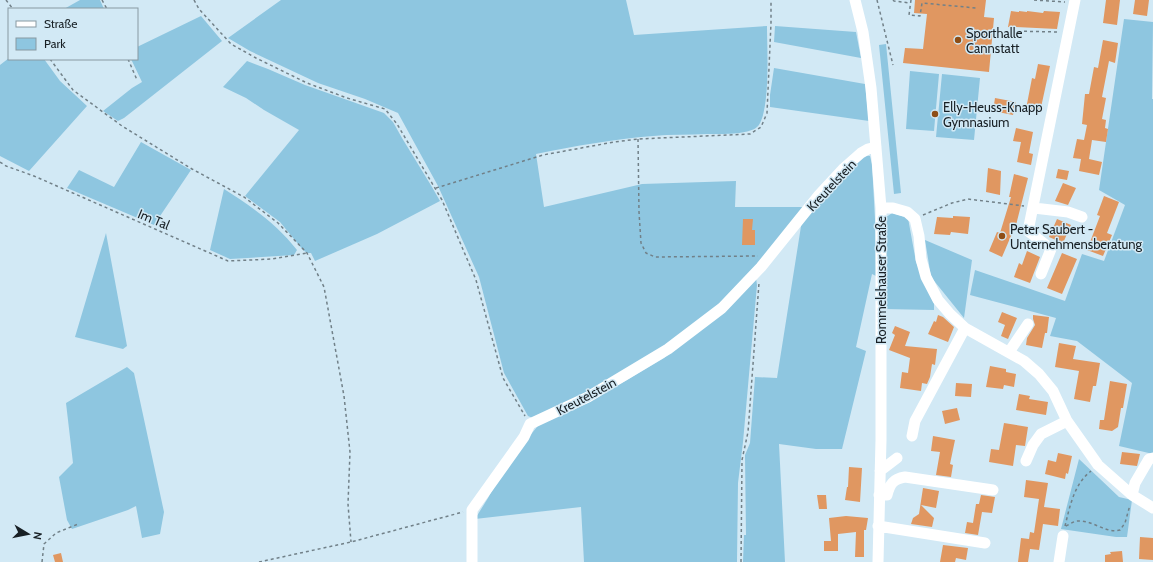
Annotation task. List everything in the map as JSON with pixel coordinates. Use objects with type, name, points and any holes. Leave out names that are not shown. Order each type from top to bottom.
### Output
[{"type":"street","name":"Rommelshauser Straße","points":[[855,0],[863,32],[871,88],[881,208],[880,471],[878,562]]},
{"type":"street","points":[[1041,274],[1051,249],[1028,231],[1034,208],[1075,1]]},
{"type":"street","name":"Kreutelstein","points":[[530,424],[588,397],[668,349],[722,308],[770,256],[819,195],[844,168],[868,149],[876,147]]},
{"type":"street","points":[[881,208],[893,208],[907,212],[914,219],[919,236],[921,259],[926,277],[938,300],[950,314],[965,328],[1009,352],[1029,365],[1039,374],[1053,391],[1067,421],[1098,465],[1132,495],[1153,508]]},
{"type":"street","points":[[1034,208],[1068,212],[1082,217]]},
{"type":"street","points":[[1009,352],[1028,324]]},
{"type":"street","points":[[912,436],[915,421],[965,328]]},
{"type":"street","points":[[1026,461],[1033,445],[1041,434],[1067,421]]},
{"type":"street","points":[[472,562],[472,510],[524,437],[530,424]]},
{"type":"street","points":[[880,471],[897,458]]},
{"type":"street","points":[[1132,495],[1135,483],[1149,459],[1153,458]]},
{"type":"street","points":[[879,495],[887,495],[890,484],[896,479],[905,477],[993,490]]},
{"type":"street","points":[[878,526],[985,543]]},
{"type":"street","points":[[1059,562],[1063,536]]},
{"type":"path","points":[[6,0],[12,8]]},
{"type":"path","points":[[194,0],[199,8],[231,44],[237,48],[307,82],[347,98],[384,110],[397,124],[436,188],[476,280],[503,378],[530,424]]},
{"type":"path","points":[[436,188],[543,155],[638,139],[750,134],[761,127],[767,114],[771,0]]},
{"type":"path","points":[[877,0],[894,65]]},
{"type":"path","points":[[893,0],[911,1],[909,15],[920,16],[922,1],[976,8]]},
{"type":"path","points":[[1034,0],[1075,1]]},
{"type":"path","points":[[1012,31],[1069,33]]},
{"type":"path","points":[[51,60],[73,90],[122,126],[192,169],[244,197],[278,223],[307,253],[324,287],[344,396],[350,452],[348,504],[351,542]]},
{"type":"path","points":[[128,60],[137,80]]},
{"type":"path","points":[[638,139],[641,243],[646,253],[655,257],[770,256]]},
{"type":"path","name":"Im Tal","points":[[0,162],[6,166],[34,176],[228,261],[272,259],[307,253]]},
{"type":"path","points":[[914,219],[952,203],[968,199],[1034,208]]},
{"type":"path","points":[[741,562],[742,460],[748,432],[760,283]]},
{"type":"path","points":[[1063,536],[1074,494],[1085,476],[1098,465]]},
{"type":"path","points":[[1063,536],[1066,526],[1076,521],[1090,522],[1114,531],[1120,530],[1125,523],[1132,495]]},
{"type":"path","points":[[259,562],[351,542],[472,510]]},
{"type":"path","points":[[42,562],[44,544],[56,533],[78,524]]},
{"type":"green space","points":[[80,0],[100,0],[104,8],[66,8]]},
{"type":"green space","points":[[281,0],[626,0],[634,35],[767,26],[768,63],[766,95],[761,120],[757,127],[753,130],[734,134],[666,135],[624,139],[536,154],[544,207],[642,184],[736,181],[735,207],[806,207],[750,276],[681,338],[537,420],[528,416],[504,373],[479,277],[438,186],[398,113],[365,99],[318,83],[250,51],[228,38]]},
{"type":"green space","points":[[201,16],[222,41],[124,118],[118,121],[103,111],[142,82],[131,60],[138,60],[138,47]]},
{"type":"green space","points":[[1124,19],[1153,22],[1153,454],[1119,446],[1132,383],[1077,341],[1050,336],[1056,318],[970,295],[975,270],[1065,301],[1082,254],[1104,261],[1125,205],[1099,190]]},
{"type":"green space","points":[[775,26],[856,32],[861,58],[774,42]]},
{"type":"green space","points":[[886,44],[901,193],[894,194],[879,45]]},
{"type":"green space","points":[[8,59],[8,60],[45,60],[60,81],[87,106],[29,171],[0,156],[0,65]]},
{"type":"green space","points":[[247,61],[305,85],[384,113],[393,122],[440,201],[377,234],[315,261],[311,253],[307,253],[303,250],[280,222],[245,196],[299,130],[246,98],[223,87]]},
{"type":"green space","points":[[774,68],[865,84],[869,121],[770,107],[770,95]]},
{"type":"green space","points":[[910,71],[939,74],[934,131],[906,129]]},
{"type":"green space","points":[[942,74],[980,78],[974,140],[936,137]]},
{"type":"green space","points":[[141,142],[191,170],[154,225],[67,188],[79,170],[114,187]]},
{"type":"green space","points":[[863,155],[870,156],[872,164],[876,276],[872,274],[856,347],[866,351],[842,449],[816,449],[779,444],[785,562],[743,562],[744,535],[746,535],[745,455],[750,443],[755,377],[777,378],[802,220]]},
{"type":"green space","points":[[224,189],[254,209],[281,232],[297,250],[294,255],[230,259],[210,250]]},
{"type":"green space","points":[[892,213],[908,218],[916,262],[934,303],[934,310],[884,309],[885,218]]},
{"type":"green space","points":[[106,233],[127,346],[123,349],[75,337]]},
{"type":"green space","points":[[925,240],[972,260],[964,318],[931,277]]},
{"type":"green space","points":[[756,278],[757,285],[738,483],[737,562],[584,562],[581,507],[475,519],[500,476],[541,422],[582,404],[664,358]]},
{"type":"green space","points":[[127,367],[134,373],[164,512],[160,534],[142,538],[136,506],[72,529],[67,520],[59,477],[73,463],[66,403]]},
{"type":"green space","points":[[1079,459],[1119,497],[1132,500],[1127,537],[1116,537],[1061,529]]},
{"type":"building","name":"Sporthalle Cannstatt","points":[[915,0],[986,0],[984,17],[994,18],[989,72],[903,63],[905,48],[923,49],[927,14],[914,13]]},
{"type":"building","points":[[1106,0],[1120,0],[1117,25],[1103,23]]},
{"type":"building","points":[[1135,0],[1149,0],[1147,16],[1133,14]]},
{"type":"building","points":[[1011,11],[1043,13],[1044,11],[1060,12],[1057,29],[1008,27]]},
{"type":"building","points":[[1103,40],[1118,43],[1115,63],[1109,61],[1102,97],[1106,98],[1102,119],[1106,120],[1105,128],[1108,129],[1106,142],[1092,140],[1089,159],[1102,162],[1099,175],[1079,171],[1081,159],[1073,158],[1077,139],[1084,140],[1087,125],[1082,124],[1085,94],[1089,94],[1094,67],[1098,68]]},
{"type":"building","points":[[1038,64],[1050,66],[1040,112],[1026,109],[1032,78],[1035,79]]},
{"type":"building","points":[[995,98],[1016,102],[1013,115],[993,111]]},
{"type":"building","points":[[1016,128],[1033,132],[1029,153],[1033,154],[1031,165],[1017,162],[1021,142],[1013,141]]},
{"type":"building","points":[[988,168],[1001,171],[1000,195],[986,192]]},
{"type":"building","points":[[1058,169],[1069,171],[1067,180],[1056,178]]},
{"type":"building","points":[[1014,174],[1028,178],[1015,229],[1002,257],[989,251],[997,232],[1000,233],[1011,197],[1009,197]]},
{"type":"building","points":[[1063,183],[1076,188],[1068,205],[1055,201]]},
{"type":"building","points":[[1104,196],[1119,202],[1107,233],[1112,235],[1103,256],[1087,250],[1100,216],[1097,215]]},
{"type":"building","points":[[953,216],[970,217],[968,234],[951,232],[950,235],[934,234],[937,217],[953,218]]},
{"type":"building","points":[[743,219],[753,219],[752,230],[755,230],[755,245],[742,245]]},
{"type":"building","points":[[1057,219],[1071,225],[1063,243],[1049,237]]},
{"type":"building","points":[[1027,251],[1040,257],[1030,283],[1014,277],[1019,263],[1022,265]]},
{"type":"building","points":[[1062,253],[1077,259],[1062,294],[1047,288]]},
{"type":"building","points":[[1002,312],[1017,318],[1008,339],[1001,336],[1005,325],[998,322]]},
{"type":"building","points":[[938,315],[943,317],[954,327],[948,342],[928,334],[934,321],[936,322]]},
{"type":"building","points":[[1033,315],[1049,317],[1047,333],[1045,333],[1042,348],[1026,345],[1027,338],[1035,325]]},
{"type":"building","points":[[895,326],[910,332],[905,346],[937,349],[935,365],[932,364],[930,377],[927,384],[922,383],[921,391],[900,388],[902,372],[908,373],[910,358],[889,350],[895,335],[892,333]]},
{"type":"building","points":[[1059,343],[1076,346],[1073,359],[1100,363],[1096,386],[1093,386],[1090,402],[1074,399],[1079,371],[1055,367]]},
{"type":"building","points":[[990,366],[1006,369],[1006,372],[1016,374],[1014,387],[1004,385],[1003,389],[986,387]]},
{"type":"building","points":[[1110,381],[1127,384],[1118,427],[1112,431],[1099,429],[1100,420],[1104,420]]},
{"type":"building","points":[[956,383],[972,384],[971,397],[955,396]]},
{"type":"building","points":[[1019,394],[1030,396],[1029,399],[1048,402],[1046,415],[1016,410]]},
{"type":"building","points":[[957,408],[960,420],[945,424],[942,411]]},
{"type":"building","points":[[1004,423],[1028,427],[1025,446],[1016,445],[1013,466],[989,462],[991,449],[999,450]]},
{"type":"building","points":[[933,436],[955,440],[950,464],[953,465],[951,477],[936,475],[940,452],[931,451]]},
{"type":"building","points":[[1122,452],[1140,454],[1137,466],[1120,464]]},
{"type":"building","points":[[1058,453],[1072,456],[1068,474],[1066,473],[1065,479],[1045,474],[1048,460],[1056,462]]},
{"type":"building","points":[[849,467],[862,468],[860,502],[845,500],[848,487]]},
{"type":"building","points":[[1026,480],[1048,483],[1044,507],[1060,509],[1058,526],[1043,524],[1039,550],[1030,549],[1028,562],[1018,562],[1021,538],[1029,539],[1030,532],[1034,533],[1039,499],[1024,497]]},
{"type":"building","points":[[923,488],[939,491],[936,508],[921,505],[934,518],[932,527],[911,524],[913,518],[919,514]]},
{"type":"building","points":[[817,495],[826,495],[827,509],[819,509]]},
{"type":"building","points":[[981,495],[995,497],[992,513],[982,512],[978,535],[965,533],[967,522],[973,523],[976,504],[979,504]]},
{"type":"building","points":[[846,516],[868,518],[866,530],[864,530],[864,557],[855,557],[856,532],[838,534],[838,551],[824,551],[824,541],[831,541],[829,518]]},
{"type":"building","points":[[1140,537],[1153,538],[1153,560],[1139,559]]},
{"type":"building","points":[[943,545],[968,548],[966,560],[956,558],[955,562],[940,562]]},
{"type":"building","points":[[1122,551],[1123,562],[1105,562],[1105,555],[1111,554],[1110,552]]},
{"type":"building","points":[[61,553],[63,562],[55,562],[53,555]]},
{"type":"place","name":"Sporthalle Cannstatt","points":[[958,40]]},
{"type":"place","name":"Elly-Heuss-Knapp Gymnasium","points":[[935,114]]},
{"type":"place","name":"Peter Saubert - Unternehmensberatung","points":[[1002,236]]}]
